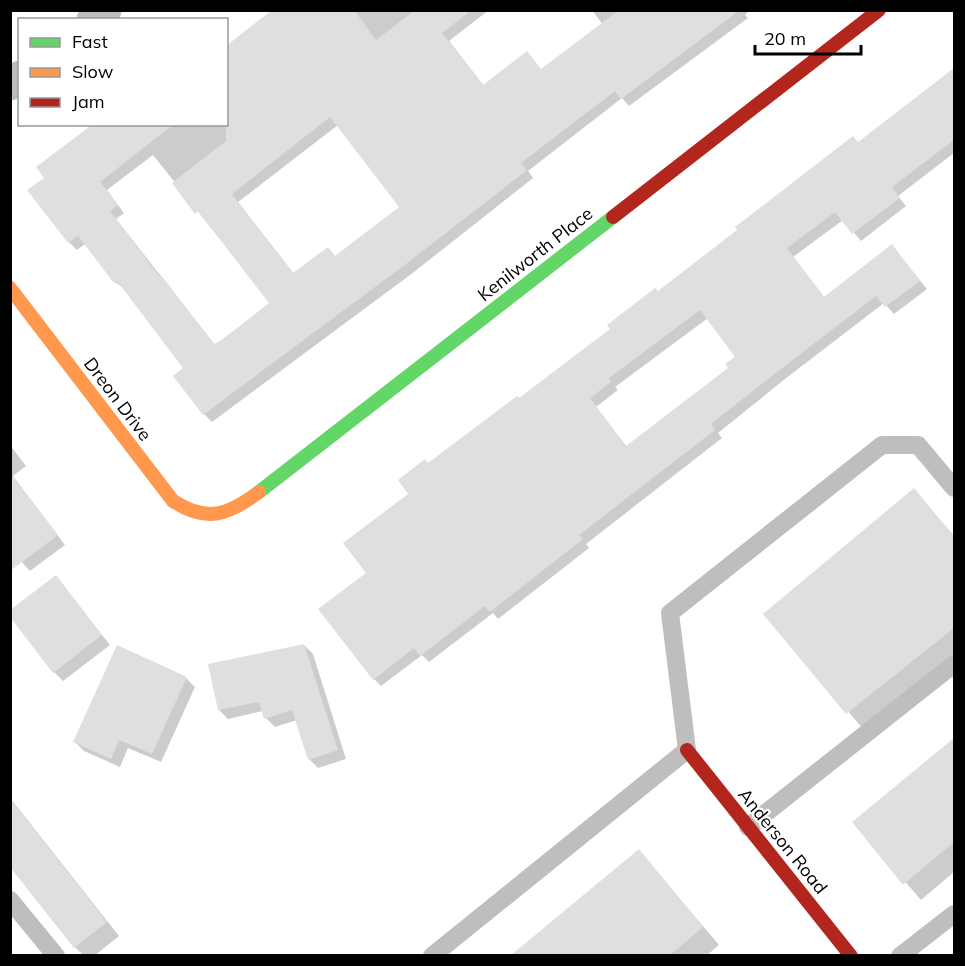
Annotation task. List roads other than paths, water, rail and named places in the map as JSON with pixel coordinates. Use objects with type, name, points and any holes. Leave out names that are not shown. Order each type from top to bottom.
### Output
[{"type":"street","name":"Kenilworth Place","points":[[207,515],[219,515],[236,508],[252,497],[879,10]]},
{"type":"street","name":"Dreon Drive","points":[[10,288],[173,501],[189,512],[207,515]]},
{"type":"street","name":"Anderson Road","points":[[687,750],[851,956]]},
{"type":"lane","points":[[432,956],[687,750],[670,613],[882,445],[918,445],[954,488]]},
{"type":"lane","points":[[748,827],[954,664]]},
{"type":"lane","points":[[10,900],[56,956]]},
{"type":"lane","points":[[900,956],[954,914]]}]
